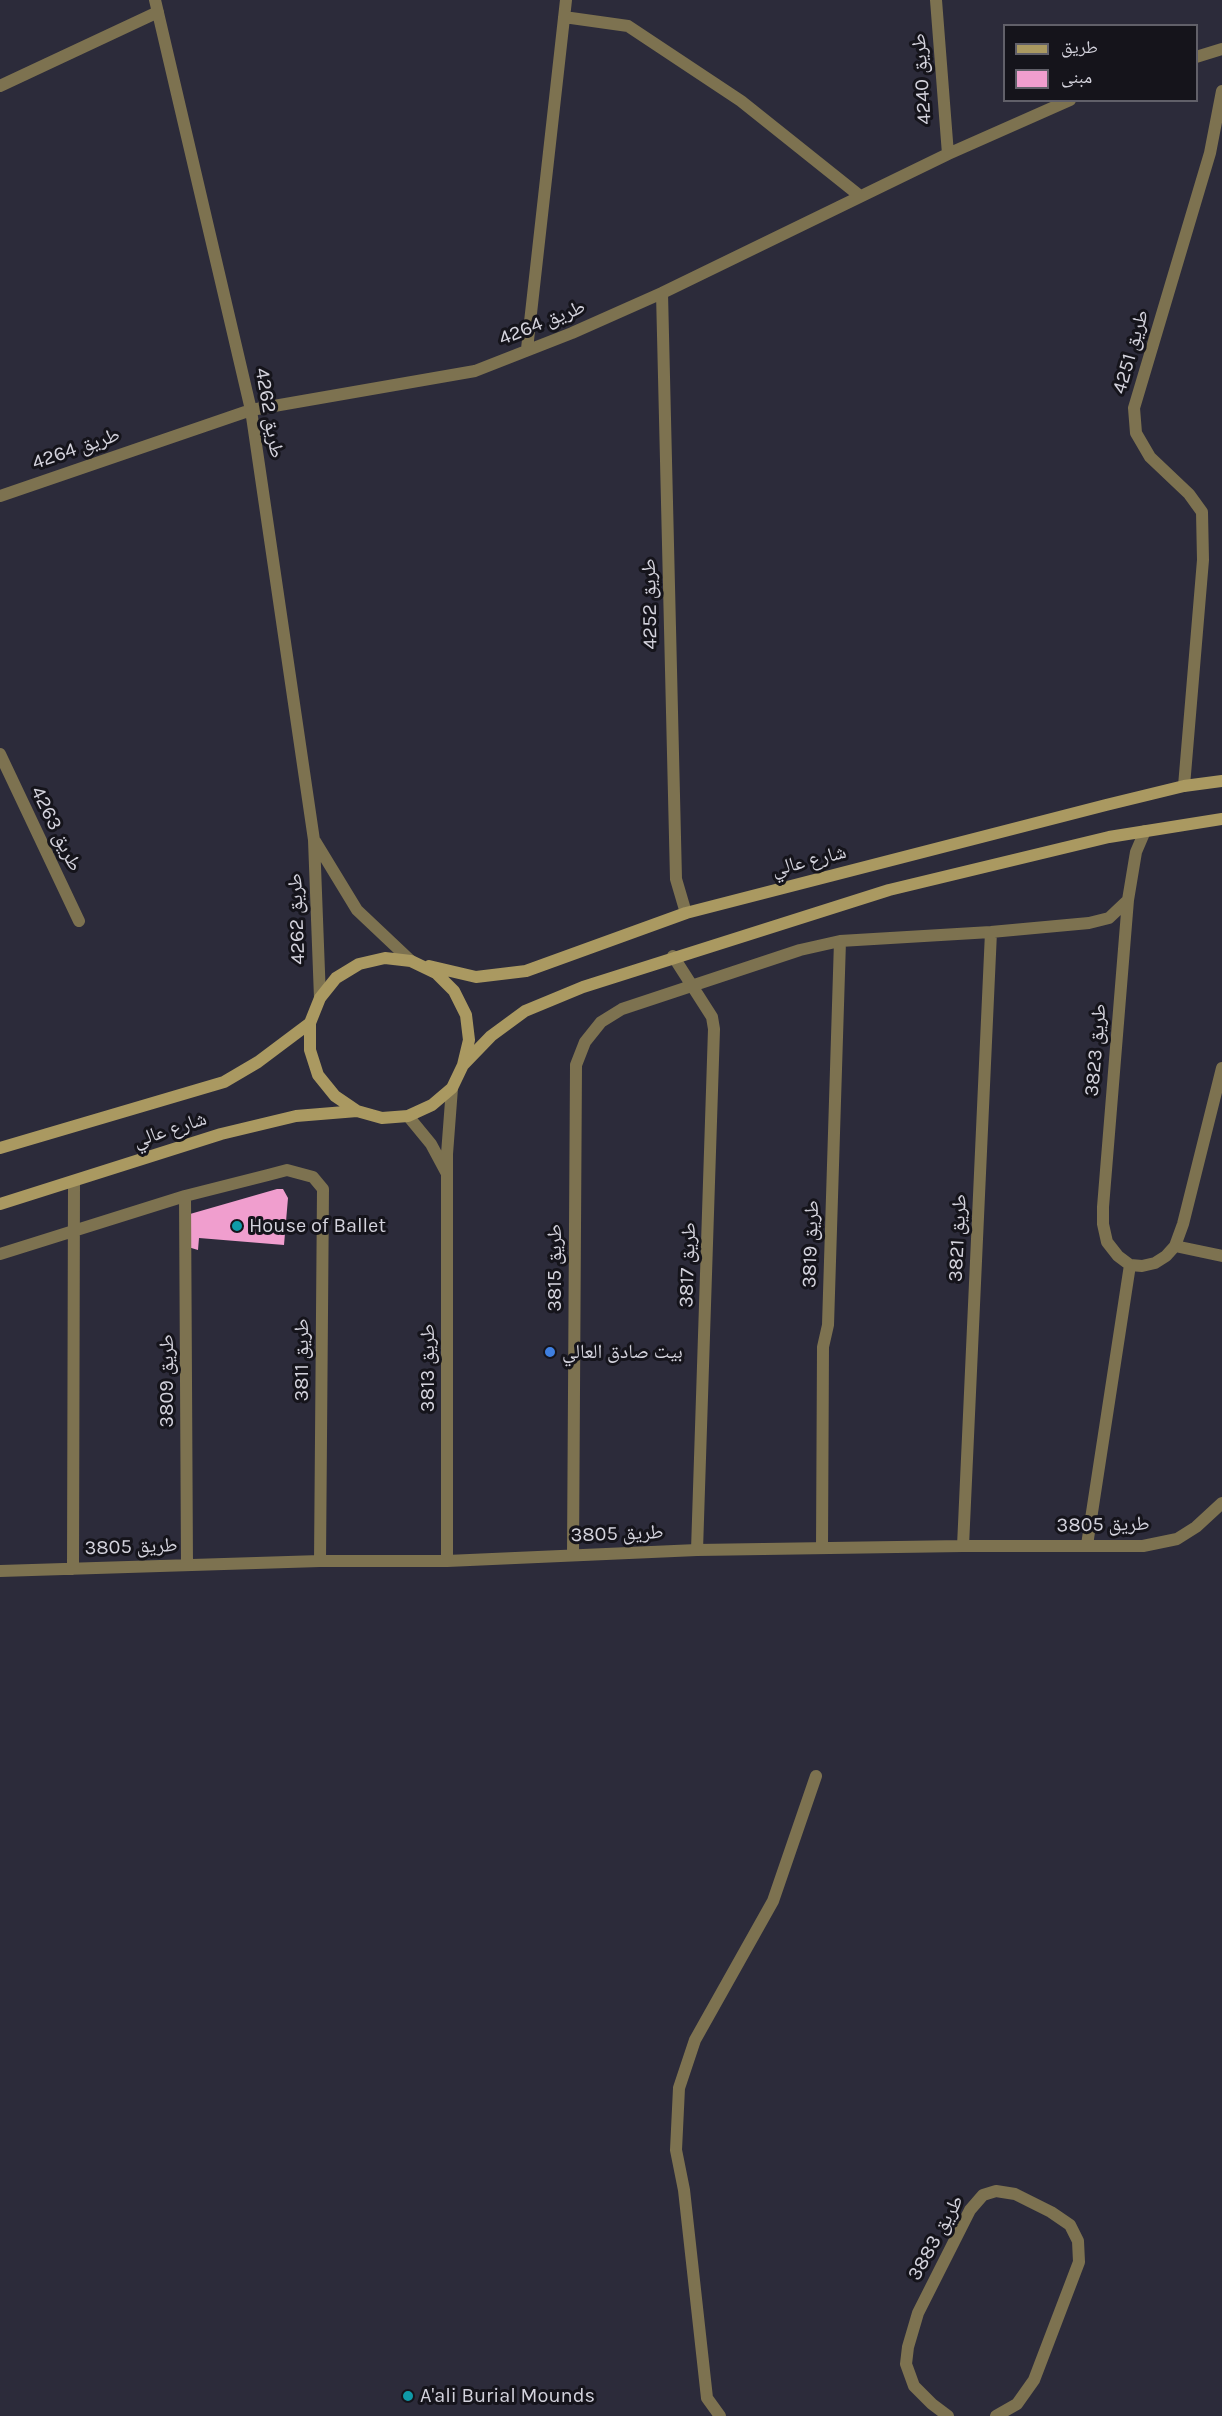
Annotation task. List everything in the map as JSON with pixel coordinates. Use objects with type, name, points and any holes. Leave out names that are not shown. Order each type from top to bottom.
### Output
[{"type":"street","points":[[527,349],[566,0]]},
{"type":"street","name":"طريق 4240","points":[[936,0],[948,154]]},
{"type":"street","points":[[0,86],[157,6]]},
{"type":"street","name":"طريق 4262","points":[[157,6],[251,410],[314,840],[320,998]]},
{"type":"street","points":[[564,17],[628,26],[741,101],[860,196]]},
{"type":"street","points":[[1198,57],[1222,49]]},
{"type":"street","name":"طريق 4251","points":[[1184,786],[1203,560],[1202,512],[1189,494],[1150,457],[1136,433],[1134,408],[1210,153],[1222,91]]},
{"type":"street","name":"طريق 4264","points":[[0,496],[251,410],[475,371],[572,333],[662,293],[948,154],[1065,102]]},
{"type":"street","name":"طريق 4252","points":[[662,293],[676,879],[686,913]]},
{"type":"street","name":"طريق 4263","points":[[0,754],[79,921]]},
{"type":"street","name":"شارع عالي","points":[[411,961],[476,977],[526,971],[686,913],[1184,786],[1222,781]]},
{"type":"street","points":[[463,1065],[491,1036],[525,1011],[583,987],[673,956],[889,890],[1109,837],[1222,819]]},
{"type":"street","name":"طريق 3823","points":[[1130,1264],[1118,1256],[1107,1242],[1103,1224],[1128,900],[1136,852],[1145,831]]},
{"type":"street","name":"طريق 4262","points":[[314,840],[357,910],[411,961]]},
{"type":"street","name":"طريق 3815","points":[[573,1555],[576,1065],[585,1042],[601,1022],[622,1009],[789,953],[840,941],[991,932],[1089,923],[1108,918],[1128,900]]},
{"type":"street","name":"طريق 3821","points":[[963,1546],[991,932]]},
{"type":"street","name":"طريق 3819","points":[[822,1548],[824,1347],[828,1325],[840,941]]},
{"type":"street","name":"طريق 3817","points":[[673,956],[712,1017],[715,1049],[697,1550]]},
{"type":"street","points":[[385,958],[411,961],[436,973],[454,992],[466,1014],[469,1040],[463,1065],[452,1088],[432,1106],[408,1116],[382,1118],[357,1111],[334,1096],[318,1075],[310,1050],[310,1023],[320,998],[336,978],[359,964],[385,958]]},
{"type":"street","name":"شارع عالي","points":[[0,1148],[224,1082],[258,1062],[310,1023]]},
{"type":"street","points":[[1087,1545],[1130,1264],[1142,1266],[1155,1263],[1175,1246],[1222,1068]]},
{"type":"street","name":"طريق 3813","points":[[447,1561],[448,1175],[452,1088]]},
{"type":"street","name":"شارع عالي","points":[[0,1204],[221,1134],[296,1116],[357,1111]]},
{"type":"street","name":"طريق 3813","points":[[408,1116],[431,1144],[448,1175]]},
{"type":"street","name":"طريق 3811","points":[[185,1196],[287,1170],[313,1177],[322,1189],[320,1561]]},
{"type":"street","points":[[73,1569],[74,1181]]},
{"type":"street","points":[[0,1254],[185,1196]]},
{"type":"street","name":"طريق 3809","points":[[185,1196],[188,1565]]},
{"type":"street","points":[[1175,1246],[1222,1256]]},
{"type":"street","name":"طريق 3805","points":[[0,1571],[320,1561],[447,1561],[697,1550],[1143,1546],[1177,1539],[1196,1527],[1222,1503]]},
{"type":"street","points":[[720,2416],[707,2398],[684,2190],[676,2150],[679,2088],[695,2040],[773,1901],[816,1776]]},
{"type":"street","name":"طريق 3883","points":[[948,2416],[932,2404],[915,2386],[906,2364],[908,2347],[918,2313],[970,2210],[983,2194],[996,2191],[1015,2194],[1051,2212],[1070,2225],[1078,2241],[1079,2262],[1034,2380],[1017,2404],[996,2416]]},
{"type":"building","name":"House of Ballet","points":[[283,1189],[288,1198],[284,1245],[199,1238],[198,1250],[188,1247],[190,1214]]},
{"type":"place","name":"House of Ballet","points":[[237,1226]]},
{"type":"place","name":"بيت صادق العالي","points":[[550,1352]]},
{"type":"place","name":"A'ali Burial Mounds","points":[[408,2396]]}]
